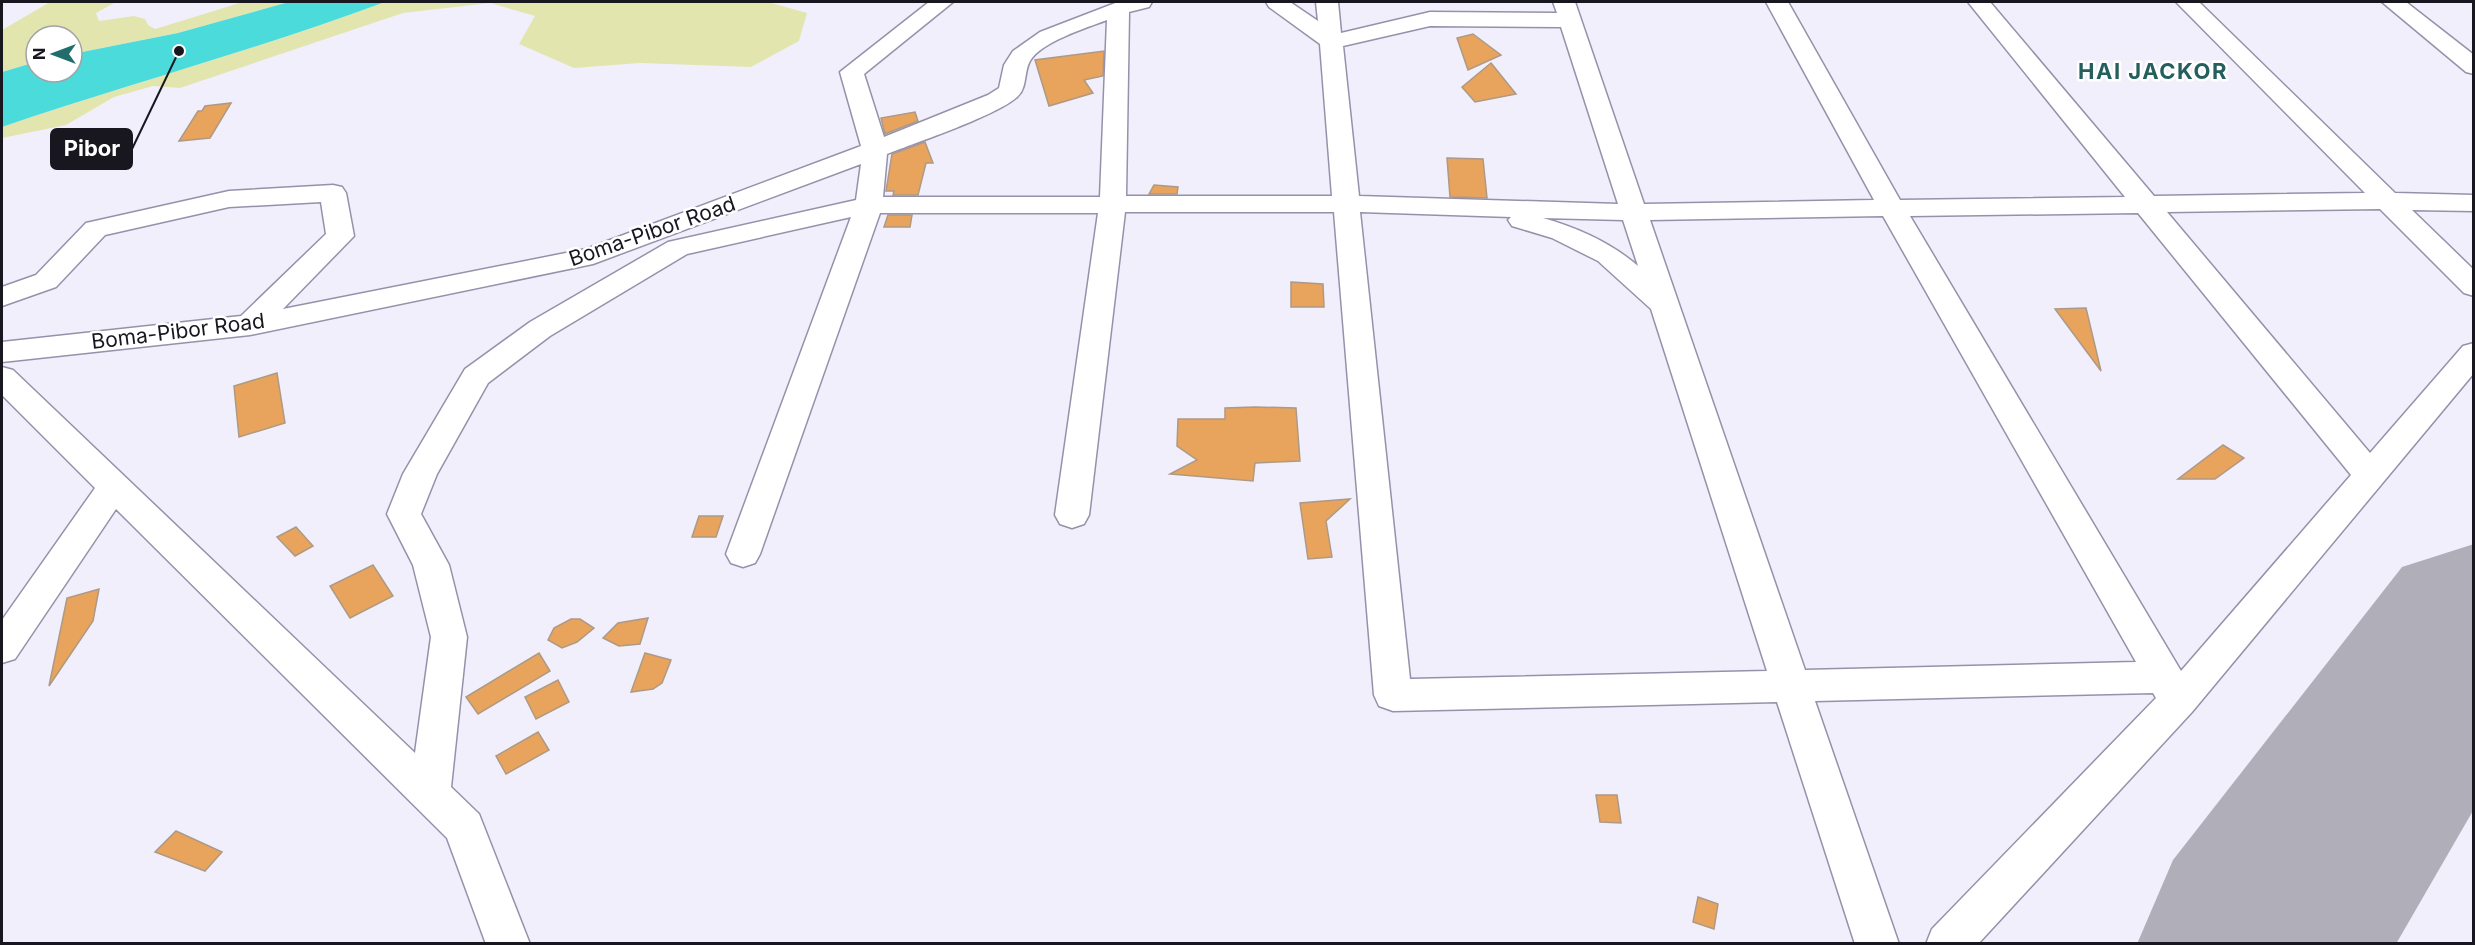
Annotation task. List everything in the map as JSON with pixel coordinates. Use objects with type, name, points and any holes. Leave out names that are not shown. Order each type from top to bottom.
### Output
[{"type":"street","points":[[743,554],[868,205],[875,150],[852,72],[942,2]]},
{"type":"street","points":[[1277,2],[1331,42],[1430,19],[1567,11],[1877,944]]},
{"type":"street","points":[[1327,2],[1393,695],[1790,685],[2171,689]]},
{"type":"street","points":[[1777,2],[1892,209],[2171,689]]},
{"type":"street","points":[[1979,2],[2370,476]]},
{"type":"street","points":[[2187,2],[2474,287]]},
{"type":"street","points":[[2393,2],[2474,67]]},
{"type":"street","points":[[1072,515],[1113,203],[1130,6]]},
{"type":"street","name":"Boma-Pibor Road","points":[[2,352],[250,325],[593,256],[875,150],[997,100],[1010,91],[1016,64],[1024,52],[1045,39],[1130,6]]},
{"type":"street","points":[[2,297],[46,281],[96,229],[229,199],[333,193],[340,236],[250,325]]},
{"type":"street","points":[[430,794],[450,637],[431,565],[404,514],[420,474],[476,376],[540,329],[678,248],[868,205],[1346,204],[1632,212],[2386,201],[2474,203]]},
{"type":"street","points":[[1480,208],[1562,232],[1608,255],[1663,303]]},
{"type":"street","points":[[1948,944],[2171,689],[2370,476],[2474,353]]},
{"type":"street","points":[[2,377],[464,827],[508,944]]},
{"type":"street","points":[[2,648],[114,486]]},
{"type":"green space","points":[[50,2],[116,2],[96,13],[99,21],[134,16],[145,19],[148,25],[155,29],[243,2],[289,2],[178,33],[84,52],[84,24],[24,24],[24,66],[2,72],[2,30]]},
{"type":"green space","points":[[385,2],[768,2],[807,13],[799,41],[751,67],[640,63],[574,68],[519,44],[535,16],[490,3],[403,13],[180,88],[153,86],[114,97],[66,125],[2,138],[2,127],[290,35]]},
{"type":"water","points":[[289,2],[385,2],[290,35],[2,127],[2,72],[24,66],[24,84],[84,84],[84,52],[178,33]]},
{"type":"building","points":[[1473,34],[1501,55],[1468,70],[1457,38]]},
{"type":"building","points":[[1104,51],[1103,76],[1084,80],[1093,93],[1049,106],[1035,60]]},
{"type":"building","points":[[1491,63],[1516,94],[1475,102],[1462,87]]},
{"type":"building","points":[[231,103],[210,138],[179,141],[198,111],[202,111],[205,106]]},
{"type":"building","points":[[915,112],[918,121],[885,134],[881,118]]},
{"type":"building","points":[[925,142],[933,163],[926,163],[918,195],[893,195],[894,191],[886,191],[892,154]]},
{"type":"building","points":[[1447,158],[1483,159],[1487,198],[1450,197]]},
{"type":"building","points":[[1154,185],[1178,187],[1177,194],[1149,194]]},
{"type":"building","points":[[888,215],[912,215],[910,227],[884,227]]},
{"type":"building","points":[[1291,282],[1323,284],[1324,307],[1291,307]]},
{"type":"building","points":[[2086,308],[2101,371],[2055,309]]},
{"type":"building","points":[[277,373],[285,423],[239,437],[234,386]]},
{"type":"building","points":[[1225,408],[1296,408],[1300,461],[1255,463],[1253,481],[1170,474],[1197,460],[1177,446],[1178,419],[1225,419]]},
{"type":"building","points":[[2223,445],[2244,458],[2215,479],[2178,479]]},
{"type":"building","points":[[1350,499],[1326,521],[1332,557],[1308,559],[1300,503]]},
{"type":"building","points":[[699,516],[723,516],[716,537],[692,537]]},
{"type":"building","points":[[296,527],[313,546],[295,556],[277,537]]},
{"type":"building","points":[[373,565],[393,596],[350,618],[330,586]]},
{"type":"building","points":[[99,589],[93,621],[49,686],[67,598]]},
{"type":"building","points":[[648,618],[640,644],[619,646],[603,638],[618,623]]},
{"type":"building","points":[[571,619],[580,619],[594,628],[577,642],[562,648],[548,640],[554,628]]},
{"type":"building","points":[[539,653],[550,671],[478,714],[466,697]]},
{"type":"building","points":[[645,653],[671,660],[662,683],[653,689],[631,692]]},
{"type":"building","points":[[558,680],[569,702],[536,719],[525,697]]},
{"type":"building","points":[[538,732],[549,750],[506,774],[496,756]]},
{"type":"building","points":[[1596,795],[1617,795],[1621,823],[1600,822]]},
{"type":"building","points":[[176,831],[222,852],[205,871],[155,852]]},
{"type":"building","points":[[1698,897],[1718,904],[1714,929],[1693,922]]},
{"type":"runway","points":[[2260,944],[2474,625]]},
{"type":"place","name":"Pibor","points":[[179,51]]},
{"type":"district","name":"HAI JACKOR","points":[[2153,71]]}]
